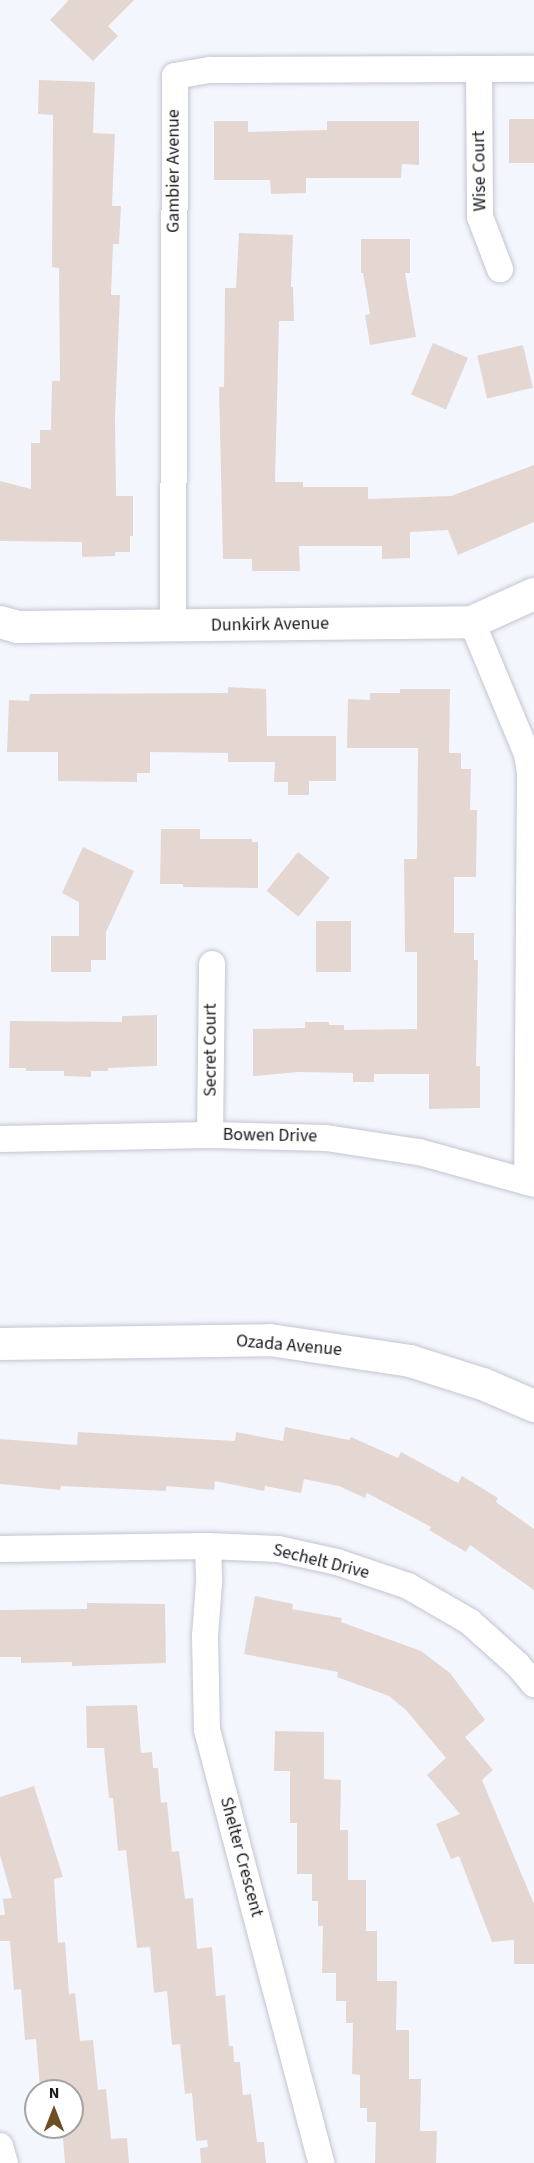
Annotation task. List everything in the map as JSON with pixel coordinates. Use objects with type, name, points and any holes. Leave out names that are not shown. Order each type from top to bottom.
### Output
[{"type":"street","name":"Wise Court","points":[[479,69],[480,217],[500,269]]},
{"type":"street","name":"Gambier Avenue","points":[[173,626],[174,76],[210,70],[534,69]]},
{"type":"street","name":"Dunkirk Avenue","points":[[0,622],[17,627],[472,622],[534,594]]},
{"type":"street","points":[[472,622],[527,754],[530,774],[531,1183]]},
{"type":"street","name":"Secret Court","points":[[210,1135],[212,964]]},
{"type":"street","name":"Bowen Drive","points":[[0,1140],[210,1135],[338,1139],[418,1152],[531,1183]]},
{"type":"street","name":"Ozada Avenue","points":[[0,1344],[270,1340],[410,1361],[483,1384],[534,1406]]},
{"type":"street","name":"Sechelt Drive","points":[[0,1549],[208,1546],[278,1549],[337,1562],[408,1586],[470,1622],[518,1665],[534,1684]]},
{"type":"street","name":"Shelter Crescent","points":[[208,1546],[209,1583],[205,1636],[207,1730],[321,2163]]},
{"type":"street","points":[[0,2146],[5,2163]]},
{"type":"building","points":[[69,0],[134,0],[108,26],[118,36],[93,61],[50,20]]},
{"type":"building","points":[[39,80],[95,82],[93,133],[115,134],[112,206],[121,206],[119,244],[113,244],[111,295],[120,295],[115,417],[116,496],[133,496],[133,536],[130,536],[130,552],[115,552],[115,556],[82,557],[82,542],[0,541],[0,481],[31,489],[31,443],[40,443],[40,430],[51,430],[52,381],[60,381],[59,268],[52,267],[53,115],[38,114]]},
{"type":"building","points":[[509,119],[534,119],[534,163],[509,163]]},
{"type":"building","points":[[214,121],[248,121],[248,132],[327,130],[327,121],[419,121],[419,165],[402,164],[401,178],[306,178],[306,193],[271,194],[270,180],[214,180]]},
{"type":"building","points":[[239,233],[293,235],[291,287],[293,287],[294,321],[279,321],[275,482],[303,482],[303,487],[368,487],[368,499],[451,496],[534,465],[534,522],[458,555],[448,530],[410,532],[410,558],[382,559],[382,546],[299,546],[300,571],[252,571],[252,559],[223,559],[219,387],[224,387],[225,288],[236,288]]},
{"type":"building","points":[[361,239],[410,239],[410,273],[405,273],[416,337],[370,345],[365,315],[370,314],[363,273],[361,273]]},
{"type":"building","points":[[433,343],[468,358],[446,409],[411,395]]},
{"type":"building","points":[[523,345],[533,388],[487,398],[477,356]]},
{"type":"building","points":[[228,687],[266,689],[267,736],[336,736],[336,781],[309,781],[309,795],[288,795],[288,782],[274,782],[275,762],[228,762],[228,753],[150,752],[150,773],[137,773],[137,782],[58,781],[58,752],[7,752],[9,700],[29,701],[30,694],[228,693]]},
{"type":"building","points":[[400,689],[450,689],[449,753],[461,753],[461,769],[471,769],[470,810],[477,810],[476,877],[454,877],[454,933],[474,933],[474,960],[478,960],[476,1066],[480,1066],[480,1108],[429,1109],[429,1074],[374,1074],[374,1082],[353,1082],[353,1073],[299,1072],[253,1076],[253,1029],[305,1028],[305,1022],[329,1022],[329,1025],[344,1025],[344,1030],[417,1029],[417,952],[405,952],[404,859],[417,859],[418,748],[347,748],[348,699],[370,700],[370,693],[400,693]]},
{"type":"building","points":[[161,829],[200,829],[200,839],[252,839],[252,842],[258,842],[258,888],[183,887],[183,884],[160,884]]},
{"type":"building","points":[[83,847],[134,871],[106,932],[106,960],[91,960],[91,972],[51,972],[51,936],[79,936],[79,902],[62,893]]},
{"type":"building","points":[[298,852],[330,878],[298,917],[267,891]]},
{"type":"building","points":[[316,921],[351,921],[351,972],[316,972]]},
{"type":"building","points":[[157,1015],[157,1066],[108,1068],[108,1071],[91,1071],[91,1077],[64,1076],[64,1071],[26,1071],[26,1068],[9,1068],[10,1021],[122,1022],[122,1016]]},
{"type":"building","points":[[285,1427],[349,1440],[351,1437],[398,1458],[401,1452],[458,1483],[462,1476],[498,1498],[496,1502],[534,1529],[534,1590],[470,1545],[466,1552],[429,1530],[431,1527],[367,1493],[365,1498],[339,1486],[304,1479],[301,1493],[265,1486],[264,1491],[215,1481],[214,1490],[166,1486],[166,1491],[61,1486],[60,1490],[0,1484],[0,1439],[77,1445],[78,1432],[235,1441],[236,1432],[283,1441]]},
{"type":"building","points":[[255,1596],[293,1604],[292,1609],[342,1618],[341,1622],[421,1651],[450,1673],[485,1720],[465,1737],[493,1770],[482,1780],[534,1904],[534,1964],[514,1964],[514,1940],[492,1942],[459,1856],[451,1859],[436,1824],[460,1814],[427,1775],[446,1758],[406,1710],[389,1696],[337,1677],[338,1672],[244,1654]]},
{"type":"building","points":[[87,1603],[165,1604],[166,1663],[72,1666],[72,1662],[21,1663],[21,1657],[0,1657],[0,1610],[87,1609]]},
{"type":"building","points":[[137,1705],[141,1753],[152,1752],[153,1768],[158,1768],[161,1803],[167,1802],[172,1852],[179,1851],[185,1899],[193,1898],[197,1949],[212,1947],[216,1996],[225,1995],[229,2046],[233,2046],[234,2062],[240,2062],[243,2095],[251,2094],[257,2142],[264,2142],[266,2163],[201,2163],[200,2148],[208,2147],[207,2140],[196,2141],[192,2093],[185,2094],[180,2044],[172,2045],[167,1991],[154,1993],[150,1947],[137,1948],[126,1850],[118,1851],[113,1798],[109,1798],[104,1748],[87,1748],[86,1706]]},
{"type":"building","points":[[275,1731],[324,1732],[324,1779],[341,1780],[340,1830],[348,1830],[348,1880],[366,1880],[366,1931],[377,1931],[377,1981],[397,1981],[396,2030],[409,2030],[409,2079],[421,2079],[420,2131],[437,2131],[436,2163],[375,2163],[376,2122],[367,2122],[367,2108],[360,2108],[360,2075],[352,2074],[353,2023],[346,2023],[346,2001],[336,2001],[336,1973],[322,1973],[323,1926],[318,1926],[318,1901],[312,1901],[312,1874],[297,1874],[297,1823],[290,1823],[290,1771],[274,1771]]},
{"type":"building","points":[[34,1786],[63,1877],[54,1879],[58,1943],[65,1942],[69,1994],[75,1993],[80,2041],[93,2040],[98,2090],[106,2089],[111,2139],[127,2138],[129,2163],[65,2163],[63,2139],[84,2139],[84,2079],[39,2079],[36,2039],[25,2040],[21,1989],[14,1990],[10,1941],[0,1941],[0,1915],[5,1915],[3,1899],[12,1898],[0,1855],[0,1797]]}]
